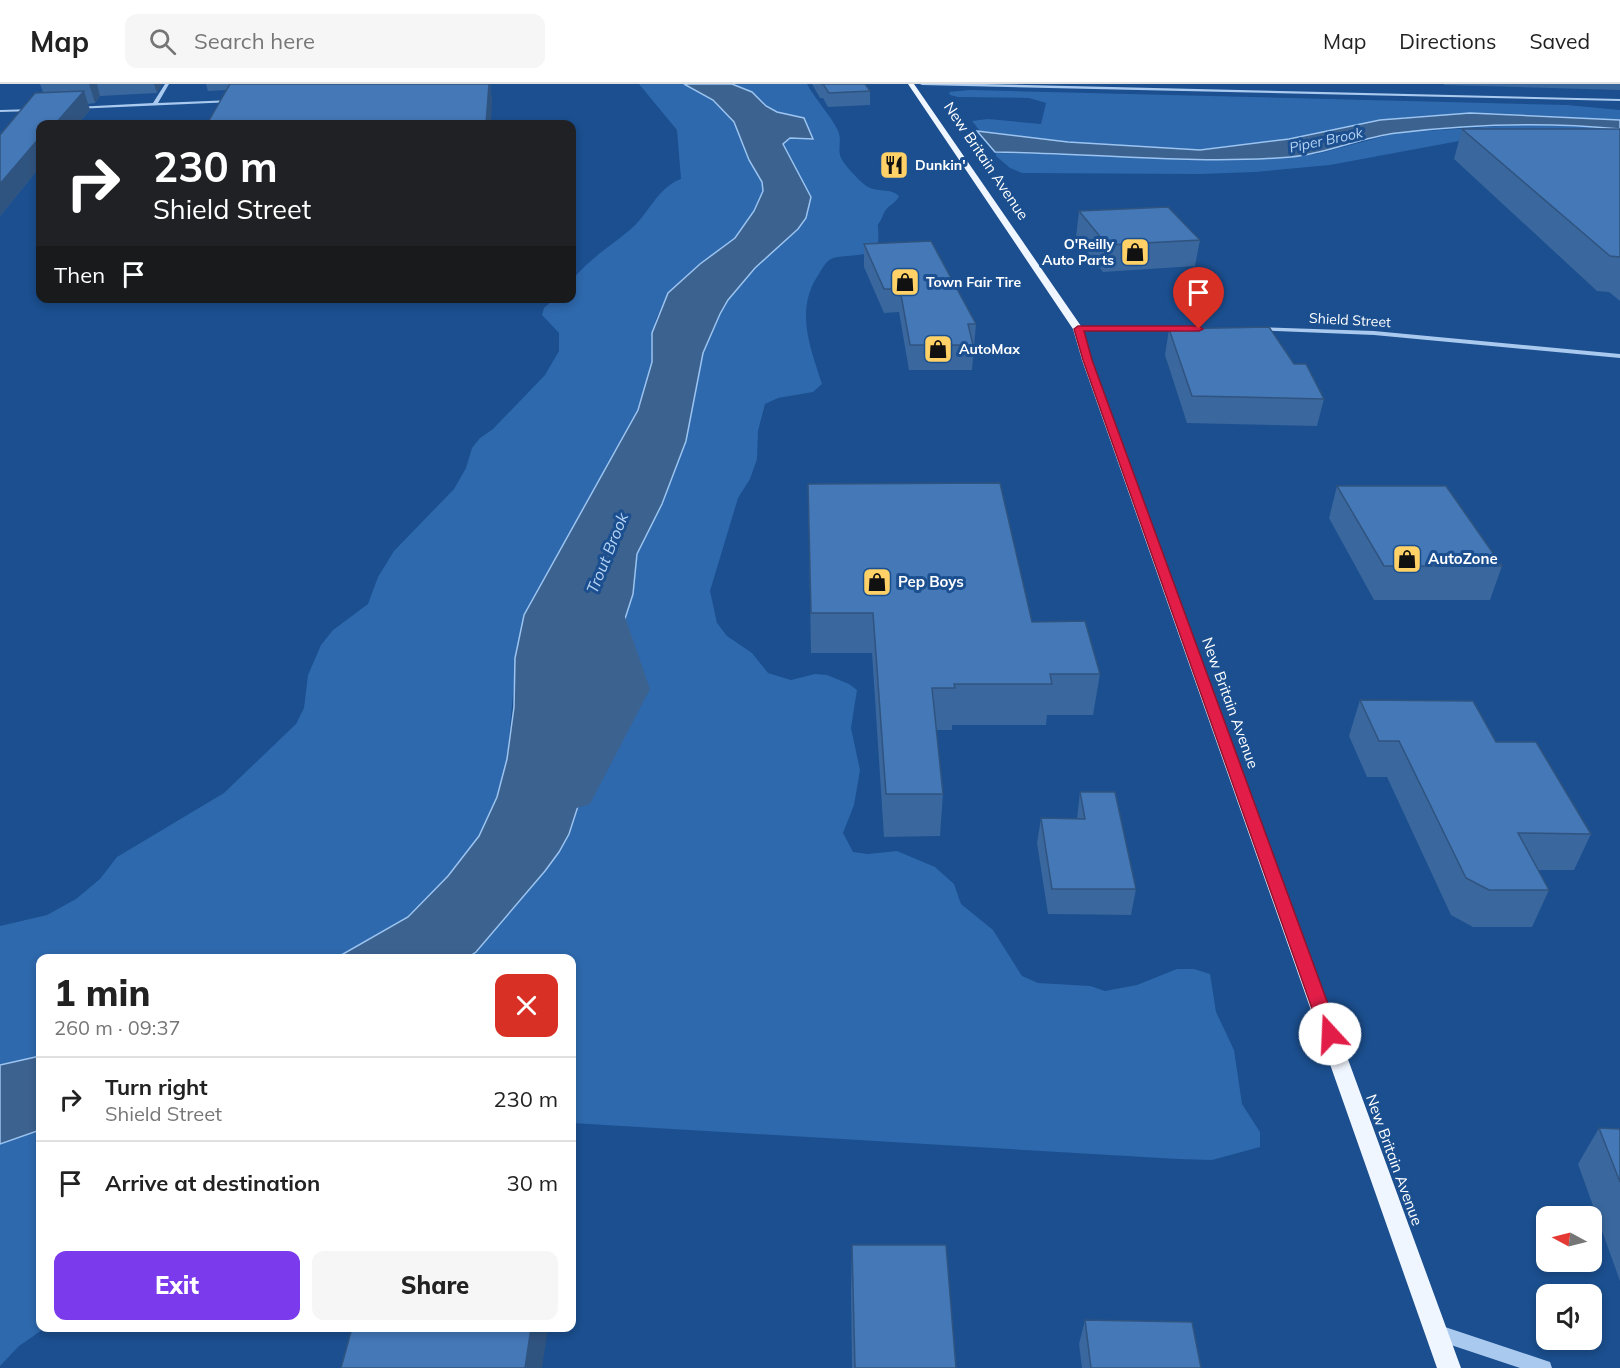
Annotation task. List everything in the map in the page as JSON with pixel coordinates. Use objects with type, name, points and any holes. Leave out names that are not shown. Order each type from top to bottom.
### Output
[{"type":"main road","name":"New Britain Avenue","points":[[911,84],[1078,329],[1087,360],[1449,1368]]},
{"type":"street","points":[[154,105],[167,84]]},
{"type":"street","points":[[922,84],[1620,100]]},
{"type":"street","points":[[73,108],[242,101]]},
{"type":"street","points":[[0,111],[40,110]]},
{"type":"street","points":[[0,119],[8,111]]},
{"type":"street","points":[[1078,329],[1208,329]]},
{"type":"street","name":"Shield Street","points":[[1242,329],[1374,333],[1620,357]]},
{"type":"street","points":[[1436,1332],[1544,1368]]},
{"type":"shaded area","points":[[639,84],[684,84],[717,103],[736,126],[749,160],[762,182],[763,191],[754,211],[735,238],[668,293],[656,319],[651,340],[652,362],[638,410],[524,615],[515,673],[507,759],[497,797],[479,836],[448,876],[408,917],[343,954],[36,954],[36,1057],[0,1065],[0,926],[47,915],[76,899],[100,879],[117,857],[224,793],[296,724],[304,708],[308,675],[321,645],[333,630],[368,604],[378,577],[394,551],[454,489],[466,468],[472,448],[545,375],[559,351],[559,333],[542,315],[544,308],[550,303],[576,303],[576,275],[632,228],[666,188],[681,179],[677,130]]},
{"type":"shaded area","points":[[732,84],[807,84],[838,131],[840,155],[847,167],[868,187],[892,192],[899,196],[885,211],[878,224],[878,243],[875,248],[864,254],[829,260],[810,290],[806,317],[807,330],[822,384],[813,392],[778,398],[765,404],[758,431],[757,459],[750,479],[738,498],[710,591],[717,623],[727,636],[752,653],[768,673],[791,680],[815,674],[827,675],[857,690],[851,728],[860,770],[854,805],[843,833],[853,852],[868,854],[897,851],[935,867],[954,884],[961,904],[993,930],[1022,976],[1038,983],[1090,986],[1105,991],[1137,985],[1177,969],[1194,969],[1210,974],[1216,1012],[1234,1050],[1242,1104],[1260,1132],[1260,1147],[1212,1160],[1178,1159],[576,1123],[576,954],[473,954],[545,871],[569,834],[600,743],[611,695],[610,665],[633,594],[637,554],[662,504],[686,441],[703,353],[720,314],[728,300],[755,268],[798,229],[808,213],[811,197],[783,144],[786,140],[796,137],[804,118],[777,112],[766,106],[756,95]]},
{"type":"shaded area","points":[[970,90],[1567,105],[1620,110],[1620,120],[1495,113],[1420,116],[1380,120],[1289,139],[1200,150],[1068,142],[980,131],[972,121],[988,119],[1041,124],[1046,103],[1029,98],[958,97],[950,95],[949,92]]},
{"type":"shaded area","points":[[1529,124],[1620,129],[1620,143],[1459,141],[1330,165],[1255,172],[1200,174],[1022,173],[1010,168],[996,156],[996,153],[1244,160],[1317,154],[1396,133]]},
{"type":"shaded area","points":[[36,1131],[36,1332],[39,1332],[19,1346],[0,1366],[0,1144]]},
{"type":"water","points":[[684,84],[732,84],[752,92],[766,106],[777,112],[804,118],[813,139],[790,138],[783,144],[811,197],[806,218],[798,229],[755,268],[728,300],[703,353],[686,441],[662,504],[637,554],[633,594],[610,665],[611,695],[604,726],[569,834],[545,871],[473,954],[343,954],[408,917],[448,876],[479,836],[497,797],[507,759],[514,707],[515,658],[524,615],[638,410],[652,362],[652,333],[668,293],[700,264],[735,238],[754,211],[763,191],[762,182],[749,160],[734,122],[713,100]]},
{"type":"water","name":"Piper Brook","points":[[1470,113],[1620,120],[1620,129],[1509,125],[1425,130],[1384,135],[1318,153],[1291,157],[1217,160],[995,152],[977,131],[1068,142],[1200,150],[1289,139],[1380,120]]},
{"type":"water","points":[[36,1057],[36,1131],[0,1144],[0,1065]]},
{"type":"building","points":[[230,84],[489,84],[486,120],[209,120]]},
{"type":"building","points":[[823,84],[865,84],[870,91],[829,93]]},
{"type":"building","points":[[84,91],[59,120],[36,120],[36,142],[0,184],[0,135],[35,93]]},
{"type":"building","points":[[1462,129],[1620,129],[1620,257],[1610,256]]},
{"type":"building","points":[[1168,207],[1200,240],[1107,245],[1079,211]]},
{"type":"building","points":[[931,241],[976,324],[968,324],[973,345],[910,345],[900,289],[884,289],[864,244]]},
{"type":"building","points":[[1269,327],[1294,364],[1306,364],[1324,399],[1192,396],[1169,329]]},
{"type":"building","points":[[1000,483],[1032,622],[1085,621],[1100,674],[1050,674],[1052,684],[954,684],[955,688],[932,688],[943,794],[886,794],[873,613],[811,613],[808,484]]},
{"type":"building","points":[[1337,486],[1446,486],[1502,566],[1384,566]]},
{"type":"building","points":[[1360,700],[1473,701],[1496,742],[1536,742],[1591,834],[1518,833],[1549,890],[1489,890],[1466,878],[1399,741],[1379,741]]},
{"type":"building","points":[[1080,792],[1115,792],[1136,889],[1052,889],[1041,818],[1085,819]]},
{"type":"building","points":[[1599,1128],[1620,1129],[1620,1182]]},
{"type":"building","points":[[852,1245],[946,1245],[956,1368],[855,1368]]},
{"type":"building","points":[[1085,1320],[1192,1322],[1201,1368],[1091,1368]]},
{"type":"building","points":[[351,1332],[530,1332],[525,1368],[341,1368]]},
{"type":"waterway","name":"Trout Brook","points":[[564,787],[616,689],[587,597],[596,576]]},
{"type":"place","name":"Dunkin'","points":[[894,165]]},
{"type":"place","name":"O'Reilly Auto Parts","points":[[1135,252]]},
{"type":"place","name":"Town Fair Tire","points":[[905,282]]},
{"type":"place","name":"AutoMax","points":[[938,349]]},
{"type":"place","name":"AutoZone","points":[[1407,559]]},
{"type":"place","name":"Pep Boys","points":[[877,582]]},
{"type":"route","points":[[1199,329],[1078,329],[1087,360],[1330,1034]]}]
